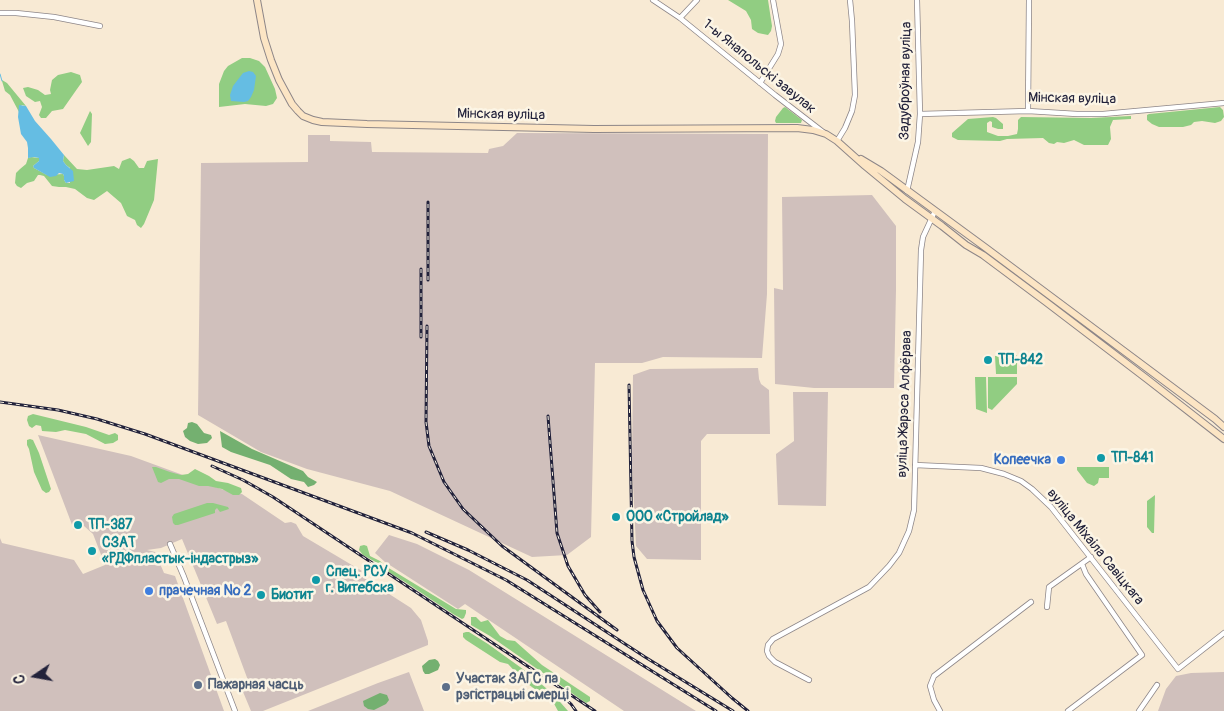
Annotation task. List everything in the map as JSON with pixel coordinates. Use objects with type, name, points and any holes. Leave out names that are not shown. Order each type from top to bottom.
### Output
[{"type":"main road","name":"Мінская вуліца","points":[[257,0],[264,38],[279,80],[292,104],[303,116],[312,120],[367,124],[594,129],[797,128],[826,134],[849,151]]},
{"type":"main road","points":[[849,151],[881,171],[1209,414],[1224,427],[1221,437],[983,255],[966,245],[905,199],[849,151]]},
{"type":"main road","points":[[905,199],[907,191]]},
{"type":"street","name":"1-ы Янапольскі завулак","points":[[653,0],[680,18],[826,134]]},
{"type":"street","points":[[680,18],[697,0]]},
{"type":"street","points":[[760,83],[778,54],[781,44],[773,0]]},
{"type":"street","points":[[837,141],[845,128],[855,95],[850,0]]},
{"type":"street","name":"Задуброўная вуліца","points":[[907,191],[918,142],[920,114],[917,0]]},
{"type":"street","points":[[1028,111],[1029,0]]},
{"type":"street","points":[[0,13],[54,17],[100,26]]},
{"type":"street","name":"Мінская вуліца","points":[[920,114],[1028,111],[1103,114],[1224,103]]},
{"type":"street","name":"вуліца Жарэса Алфёрава","points":[[809,680],[775,662],[769,656],[767,651],[768,645],[772,640],[869,587],[899,553],[909,531],[914,510],[921,250],[923,237],[935,211]]},
{"type":"street","name":"вуліца Міхаіла Савіцкага","points":[[915,465],[981,468],[1004,474],[1032,489],[1052,507],[1178,669],[1224,633]]},
{"type":"street","points":[[170,544],[235,711]]},
{"type":"street","points":[[1047,607],[1049,587],[1091,557]]},
{"type":"street","points":[[1068,711],[1142,656],[1086,574],[1082,564]]},
{"type":"street","points":[[940,711],[930,686],[934,676],[1031,602]]},
{"type":"street","points":[[1139,711],[1157,685]]},
{"type":"shaded area","points":[[517,133],[768,134],[767,294],[762,358],[663,357],[642,363],[595,363],[591,537],[567,555],[532,557],[390,491],[307,469],[261,452],[198,415],[201,163],[308,162],[308,135],[330,135],[330,141],[371,142],[372,152],[488,153],[489,149],[503,146]]},
{"type":"shaded area","points":[[872,195],[896,226],[894,388],[814,388],[775,384],[774,288],[783,290],[782,197]]},
{"type":"shaded area","points":[[758,368],[761,384],[769,390],[770,434],[707,434],[701,441],[701,560],[647,559],[636,546],[632,461],[633,375],[650,369]]},
{"type":"shaded area","points":[[793,392],[828,392],[826,506],[778,505],[776,454],[794,441]]},
{"type":"shaded area","points":[[38,435],[131,456],[224,490],[242,494],[285,523],[291,522],[296,524],[303,536],[362,571],[358,574],[411,608],[421,620],[428,645],[263,711],[251,711],[241,687],[249,683],[226,621],[217,624],[182,539],[161,548],[147,550],[155,552],[164,573],[175,576],[224,711],[0,711],[0,538],[2,543],[74,560],[83,574],[105,565],[93,534],[84,526],[74,530]]},
{"type":"shaded area","points":[[389,535],[417,544],[469,570],[696,711],[624,711],[465,604],[458,609],[385,562],[375,553]]},
{"type":"shaded area","points":[[409,672],[424,711],[308,711],[378,683]]},
{"type":"shaded area","points":[[1224,672],[1224,711],[1158,711],[1166,689],[1176,676],[1191,673]]},
{"type":"green space","points":[[728,0],[768,0],[772,26],[768,35],[758,33],[752,29],[751,20],[746,11]]},
{"type":"green space","points":[[242,58],[259,61],[265,67],[277,98],[273,104],[266,106],[245,104],[219,107],[219,84],[224,71],[228,66]]},
{"type":"green space","points":[[71,72],[80,75],[82,82],[63,109],[52,111],[46,118],[41,118],[39,115],[42,107],[40,101],[35,102],[26,96],[23,88],[28,87],[38,90],[45,95],[51,94],[52,80],[58,75]]},
{"type":"green space","points":[[2,80],[7,83],[26,106],[22,105],[19,108],[19,112],[10,95],[5,91]]},
{"type":"green space","points":[[785,107],[802,120],[801,123],[776,123],[776,117]]},
{"type":"green space","points":[[1220,107],[1223,110],[1224,117],[1221,121],[1215,123],[1202,121],[1183,127],[1159,127],[1147,120],[1147,115],[1149,114]]},
{"type":"green space","points":[[90,111],[92,114],[91,142],[88,146],[80,133]]},
{"type":"green space","points":[[1131,116],[1131,119],[1113,120],[1110,127],[1111,139],[1108,145],[1084,145],[1074,140],[1054,144],[1049,143],[1043,138],[1007,139],[1000,141],[958,140],[952,137],[952,133],[968,119],[996,118],[1003,124],[1003,129],[992,127],[992,122],[990,121],[987,123],[987,132],[998,136],[1008,136],[1017,134],[1018,120],[1021,117],[1091,118]]},
{"type":"green space","points":[[64,155],[77,169],[87,170],[114,166],[119,169],[122,161],[130,158],[139,168],[144,168],[147,161],[158,159],[154,200],[141,228],[135,220],[127,216],[121,203],[107,191],[94,200],[87,198],[75,189],[52,186],[44,176],[40,175],[34,181],[27,183],[21,188],[15,183],[16,173],[26,164],[28,158],[31,157],[39,158],[39,161],[33,166],[34,168],[47,175],[63,174],[66,183],[70,183],[70,168],[63,161]]},
{"type":"green space","points":[[1017,355],[1017,374],[996,374],[995,356]]},
{"type":"green space","points":[[975,377],[986,377],[987,413],[976,409]]},
{"type":"green space","points":[[988,377],[1017,377],[1017,384],[992,410],[988,408]]},
{"type":"green space","points":[[33,414],[86,427],[109,435],[115,433],[118,435],[118,440],[105,444],[86,434],[65,430],[56,432],[42,431],[41,426],[36,425],[32,428],[27,420],[28,416]]},
{"type":"green space","points":[[188,423],[197,424],[204,433],[211,435],[212,438],[207,443],[198,444],[185,437],[183,431],[187,428]]},
{"type":"green space","points":[[220,431],[252,449],[303,471],[308,477],[317,482],[308,487],[304,482],[291,479],[270,465],[231,452],[222,447]]},
{"type":"green space","points":[[27,440],[33,440],[39,453],[51,489],[46,493],[42,490],[34,472],[27,445]]},
{"type":"green space","points":[[152,467],[181,475],[188,474],[195,469],[216,481],[241,488],[242,492],[239,495],[233,495],[222,489],[199,486],[179,479],[169,479],[161,483],[158,482]]},
{"type":"green space","points":[[1077,467],[1109,467],[1109,478],[1099,478],[1098,483],[1094,486],[1087,483],[1077,470]]},
{"type":"green space","points":[[1155,495],[1154,533],[1152,533],[1147,527],[1147,501]]},
{"type":"green space","points":[[207,503],[228,507],[229,509],[220,512],[217,508],[215,513],[178,525],[173,523],[172,517],[174,514]]},
{"type":"green space","points":[[360,546],[367,546],[370,556],[387,567],[456,609],[466,610],[464,618],[462,619],[453,614],[390,573],[381,565],[363,555],[359,550]]},
{"type":"green space","points":[[471,617],[476,617],[481,622],[488,620],[500,636],[507,640],[515,641],[542,665],[590,697],[590,701],[586,703],[490,636],[471,625]]},
{"type":"green space","points":[[466,632],[488,644],[527,672],[553,694],[568,711],[558,711],[552,700],[524,681],[508,664],[500,662],[466,640],[463,637],[463,633]]},
{"type":"green space","points":[[435,659],[440,665],[438,670],[425,674],[422,666],[429,660]]},
{"type":"green space","points":[[380,693],[387,695],[389,700],[386,704],[374,710],[364,706],[363,701]]},
{"type":"water","points":[[253,72],[256,76],[251,97],[248,101],[244,102],[231,101],[230,95],[233,86],[243,73]]},
{"type":"water","points":[[19,105],[26,106],[35,121],[64,155],[63,161],[73,171],[74,181],[66,183],[63,174],[59,173],[56,176],[50,177],[34,168],[33,166],[39,161],[39,158],[28,158],[27,142],[21,134],[18,117]]},
{"type":"waterway","points":[[0,74],[2,81]]},
{"type":"railway","points":[[428,202],[428,280]]},
{"type":"railway","points":[[421,269],[421,337]]},
{"type":"railway","points":[[427,326],[426,422],[429,446],[444,482],[463,509],[502,546],[617,630]]},
{"type":"railway","points":[[629,385],[632,541],[634,557],[643,590],[657,621],[677,648],[748,711]]},
{"type":"railway","points":[[0,402],[58,410],[97,419],[145,434],[412,533],[506,580],[716,711]]},
{"type":"railway","points":[[548,416],[557,533],[568,566],[585,595],[600,612]]},
{"type":"railway","points":[[212,466],[243,480],[273,497],[595,711]]},
{"type":"railway","points":[[426,532],[468,550],[527,580],[645,657],[733,711]]},
{"type":"railway","points":[[561,695],[576,711]]},
{"type":"place","name":"ТП-842","points":[[988,360]]},
{"type":"place","name":"ТП-841","points":[[1101,458]]},
{"type":"place","name":"Копеечка","points":[[1061,460]]},
{"type":"place","name":"ООО «Стройлад»","points":[[616,517]]},
{"type":"place","name":"ТП-387","points":[[78,525]]},
{"type":"place","name":"СЗАТ «РДФпластык-індастрыз»","points":[[92,551]]},
{"type":"place","name":"Спец. РСУ г. Витебска","points":[[316,580]]},
{"type":"place","name":"прачечная № 2","points":[[149,591]]},
{"type":"place","name":"Биотит","points":[[261,595]]},
{"type":"place","name":"Пажарная часць","points":[[198,685]]},
{"type":"place","name":"Участак ЗАГС па рэгістрацыі смерці","points":[[446,687]]}]
